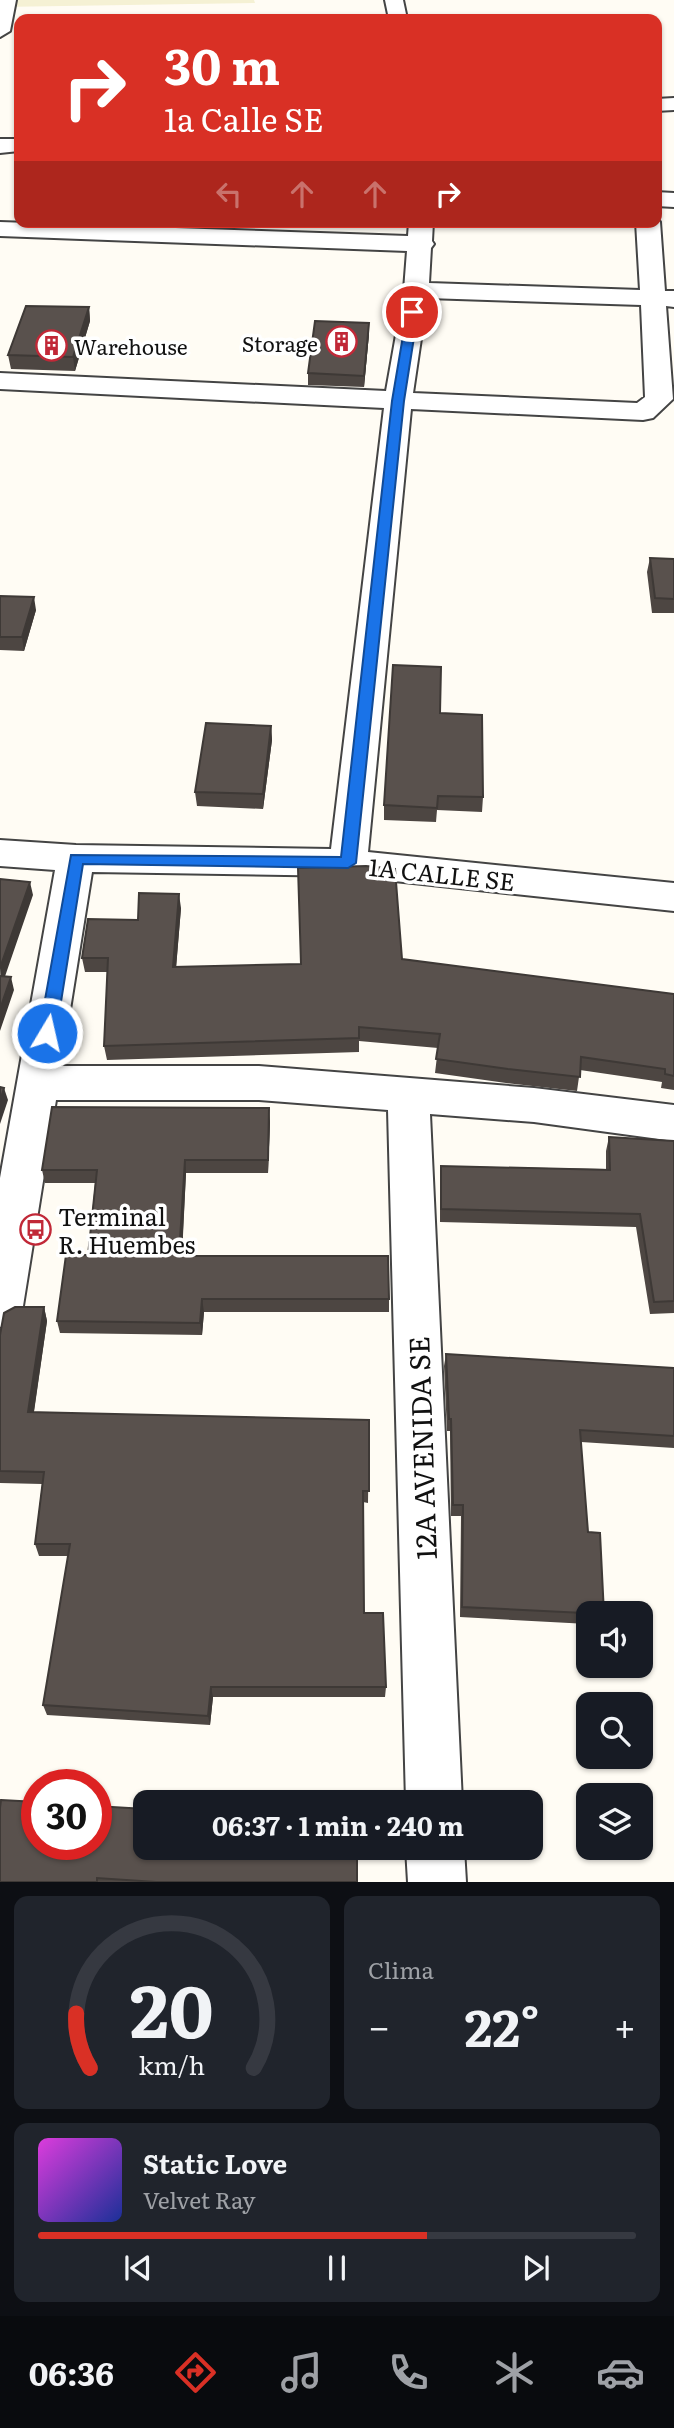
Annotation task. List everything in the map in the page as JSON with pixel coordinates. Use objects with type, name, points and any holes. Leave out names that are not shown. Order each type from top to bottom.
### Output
[{"type":"street","points":[[0,31],[7,0]]},
{"type":"street","points":[[0,381],[643,412],[659,399],[663,298],[649,228]]},
{"type":"street","points":[[0,229],[421,233],[416,290],[398,401],[348,863]]},
{"type":"street","points":[[416,290],[663,298]]},
{"type":"street","name":"1A CALLE SE","points":[[0,853],[76,858],[348,863],[674,897]]},
{"type":"street","points":[[0,1306],[76,858]]},
{"type":"street","points":[[39,1083],[259,1083],[534,1105],[674,1123]]},
{"type":"street","name":"12A AVENIDA SE","points":[[408,1094],[434,1790]]},
{"type":"street","points":[[435,1860],[436,1882]]},
{"type":"shaded area","points":[[0,0],[254,0],[255,3],[0,7]]},
{"type":"building","name":"Warehouse","points":[[26,306],[89,307],[73,357],[8,355]]},
{"type":"building","points":[[315,321],[369,323],[364,376],[308,373]]},
{"type":"building","points":[[650,558],[674,559],[674,599],[655,598]]},
{"type":"building","points":[[0,596],[34,597],[22,637],[0,637]]},
{"type":"building","points":[[393,665],[441,667],[440,713],[482,715],[483,797],[438,796],[437,808],[384,805]]},
{"type":"building","points":[[206,723],[271,726],[263,794],[195,792]]},
{"type":"building","points":[[366,866],[395,869],[402,959],[674,994],[674,1076],[665,1074],[665,1069],[581,1057],[580,1077],[436,1059],[440,1034],[359,1027],[359,1038],[104,1046],[108,958],[82,958],[88,919],[138,920],[139,893],[179,894],[173,967],[301,964],[298,868]]},
{"type":"building","points":[[0,879],[30,882],[0,968]]},
{"type":"building","points":[[0,976],[11,977],[0,1009]]},
{"type":"building","points":[[52,1107],[269,1108],[268,1160],[185,1160],[179,1256],[388,1256],[389,1299],[202,1299],[200,1323],[57,1321],[66,1255],[88,1255],[97,1170],[42,1170]]},
{"type":"building","points":[[609,1137],[674,1141],[674,1301],[654,1302],[640,1214],[441,1209],[441,1166],[610,1170]]},
{"type":"building","points":[[15,1307],[44,1307],[28,1412],[369,1420],[369,1491],[363,1491],[364,1613],[383,1613],[386,1687],[211,1687],[208,1716],[43,1705],[70,1544],[35,1544],[44,1472],[0,1471],[0,1335],[4,1313]]},
{"type":"building","points":[[446,1354],[674,1368],[674,1436],[580,1430],[588,1532],[600,1533],[603,1601],[576,1601],[576,1613],[462,1607],[463,1505],[453,1505]]},
{"type":"building","points":[[1,1800],[21,1801],[21,1860],[112,1860],[112,1807],[133,1808],[133,1860],[357,1860],[357,1882],[156,1882],[97,1878],[97,1882],[0,1882]]},
{"type":"place","name":"Storage","points":[[341,342]]},
{"type":"place","name":"Warehouse","points":[[51,345]]},
{"type":"place","name":"Terminal R. Huembes","points":[[35,1229]]},
{"type":"route","points":[[47,1033],[76,858],[348,863],[398,401],[412,312]]}]
